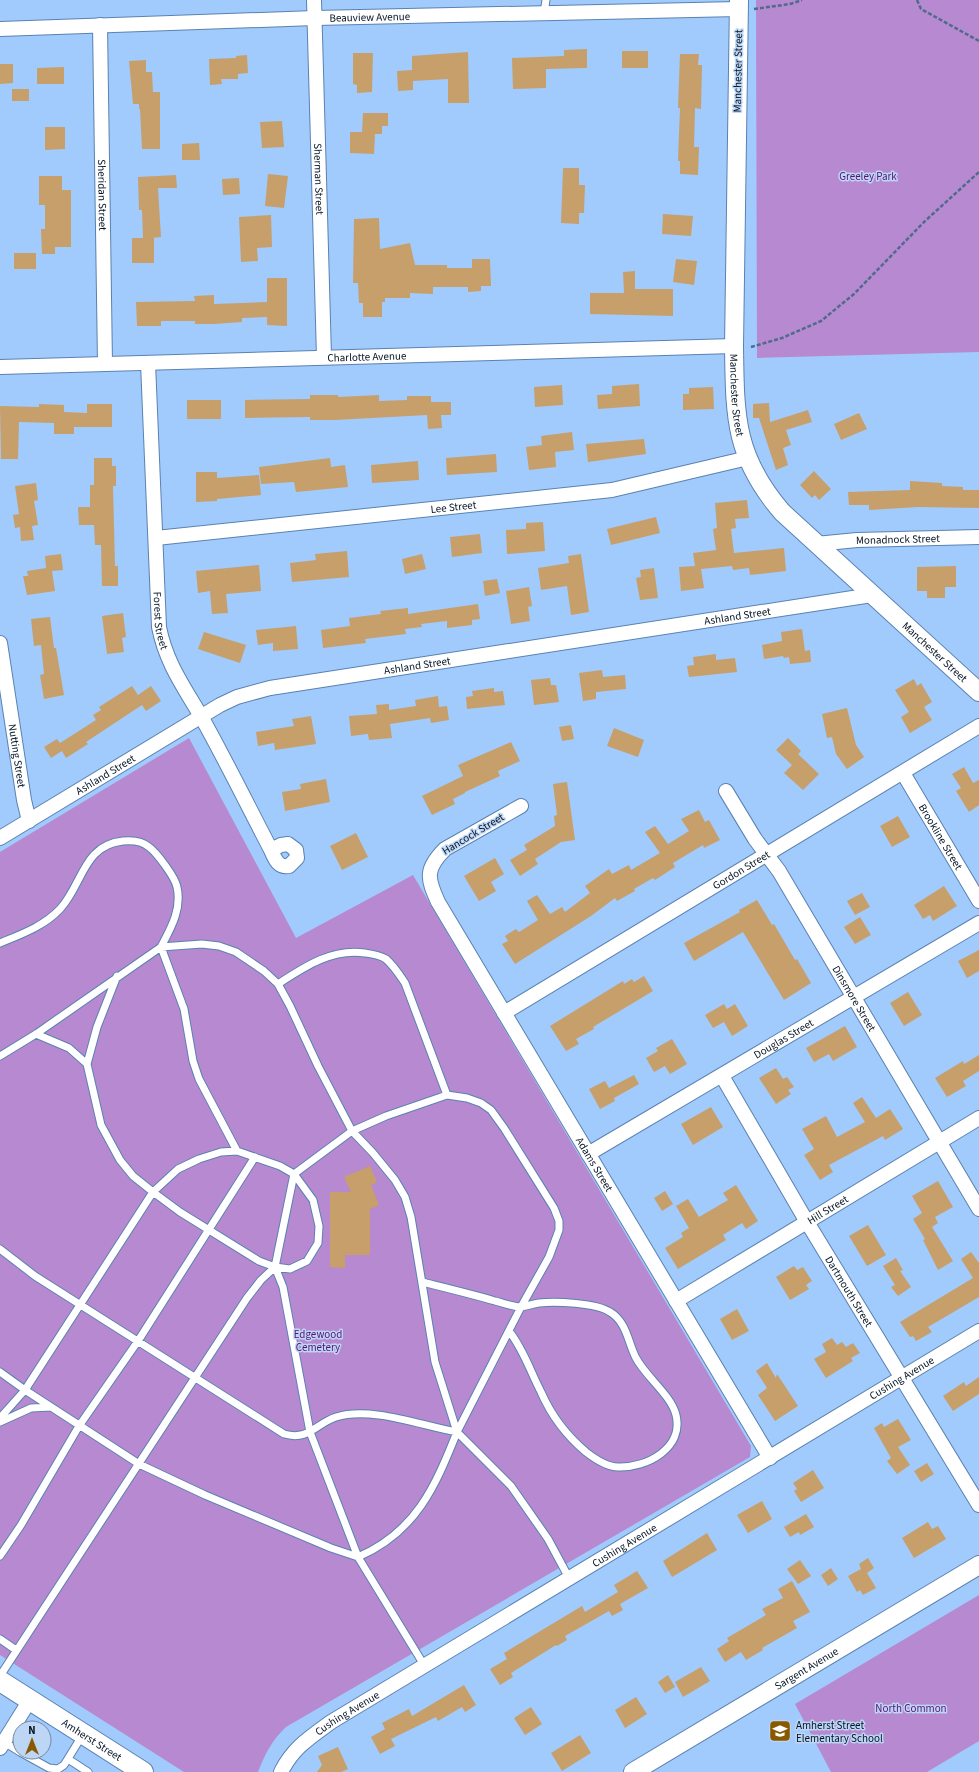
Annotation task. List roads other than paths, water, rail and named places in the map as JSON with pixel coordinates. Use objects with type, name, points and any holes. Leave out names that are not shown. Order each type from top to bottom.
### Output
[{"type":"main road","name":"Amherst Street","points":[[0,1681],[137,1770]]},
{"type":"street","name":"Sherman Street","points":[[314,0],[324,357]]},
{"type":"street","name":"Beauview Avenue","points":[[0,29],[315,18],[545,7],[739,5]]},
{"type":"street","name":"Manchester Street","points":[[739,5],[743,346],[737,422],[748,458],[768,495],[782,512],[979,692]]},
{"type":"street","name":"Sheridan Street","points":[[100,25],[105,364]]},
{"type":"street","name":"Charlotte Avenue","points":[[0,367],[743,346]]},
{"type":"street","name":"Forest Street","points":[[148,363],[156,538],[158,628],[162,645],[168,661],[201,717],[271,850]]},
{"type":"street","name":"Lee Street","points":[[156,538],[597,492],[660,480],[748,458]]},
{"type":"street","name":"Monadnock Street","points":[[816,544],[858,540],[979,537]]},
{"type":"street","name":"Ashland Street","points":[[0,838],[201,717],[237,697],[270,688],[872,595]]},
{"type":"street","name":"Nutting Street","points":[[0,643],[24,800],[29,821]]},
{"type":"street","name":"Gordon Street","points":[[504,1013],[979,726]]},
{"type":"street","name":"Brookline Street","points":[[903,773],[979,901]]},
{"type":"street","name":"Dinsmore Street","points":[[726,791],[766,854],[779,871],[979,1209]]},
{"type":"street","name":"Hancock Street","points":[[430,868],[436,858],[445,849],[521,806]]},
{"type":"street","name":"Adams Street","points":[[430,868],[429,879],[438,902],[770,1458]]},
{"type":"street","name":"Douglas Street","points":[[588,1154],[979,923]]},
{"type":"street","name":"Dartmouth Street","points":[[722,1076],[807,1222],[979,1505]]},
{"type":"street","name":"Hill Street","points":[[676,1301],[979,1118]]},
{"type":"street","name":"Cushing Avenue","points":[[281,1772],[292,1753],[302,1743],[331,1722],[979,1331]]},
{"type":"street","name":"Sargent Avenue","points":[[633,1772],[979,1565]]},
{"type":"street","points":[[2,1745],[30,1700]]},
{"type":"lane","points":[[0,943],[41,925],[68,899],[91,857],[104,847],[114,842],[130,840],[143,843],[151,848],[163,863],[176,885],[178,906],[174,920],[160,947],[36,1034],[0,1056]]},
{"type":"lane","points":[[160,947],[202,944],[219,946],[236,952],[264,971],[278,984],[352,1131],[378,1158],[405,1197],[411,1216],[435,1362],[457,1432],[510,1486],[544,1533],[569,1578]]},
{"type":"lane","points":[[160,947],[184,1009],[193,1061],[199,1080],[237,1151]]},
{"type":"lane","points":[[278,984],[306,966],[323,958],[345,953],[360,952],[375,954],[384,958],[395,968],[405,983],[447,1095]]},
{"type":"lane","points":[[0,1418],[25,1390],[153,1192],[162,1181],[178,1168],[221,1152],[237,1151],[280,1166],[294,1174],[313,1200],[319,1226],[318,1243],[307,1261],[290,1269],[275,1267],[259,1261],[209,1230],[153,1192],[133,1176],[120,1160],[101,1125],[88,1064],[96,1027],[117,976]]},
{"type":"lane","points":[[36,1034],[69,1048],[88,1064]]},
{"type":"lane","points":[[0,1372],[79,1426],[139,1464],[205,1495],[331,1548],[358,1557],[376,1549],[415,1515],[429,1496],[457,1432],[520,1307],[549,1257],[559,1230],[559,1221],[554,1208],[504,1128],[491,1110],[481,1103],[467,1098],[447,1095],[386,1116],[352,1131],[294,1174],[275,1267],[282,1287],[310,1432],[358,1557],[424,1665]]},
{"type":"lane","points":[[0,1556],[21,1525],[79,1426],[138,1341],[255,1157]]},
{"type":"lane","points":[[0,1249],[35,1276],[284,1434],[294,1437],[302,1436],[324,1422],[348,1414],[389,1417],[457,1432]]},
{"type":"lane","points":[[0,1676],[247,1298],[261,1280],[275,1267]]},
{"type":"lane","points":[[422,1282],[520,1307],[552,1302],[594,1306],[610,1311],[622,1325],[636,1358],[676,1413],[677,1435],[672,1443],[662,1454],[650,1461],[618,1467],[603,1464],[586,1452],[553,1415],[541,1393],[524,1354],[508,1331]]},
{"type":"lane","points":[[0,1422],[31,1408],[51,1407]]},
{"type":"lane","points":[[0,1639],[16,1650]]},
{"type":"lane","points":[[34,1760],[48,1768],[58,1769],[64,1765],[83,1734]]},
{"type":"lane","points":[[2,1745],[12,1749]]},
{"type":"lane","points":[[68,1759],[88,1772]]},
{"type":"place","name":"Amherst Street Elementary School","points":[[780,1731]]},
{"type":"park label","name":"Greeley Park","points":[[868,176]]},
{"type":"park label","name":"Edgewood Cemetery","points":[[318,1340]]},
{"type":"park label","name":"North Common","points":[[911,1708]]}]
